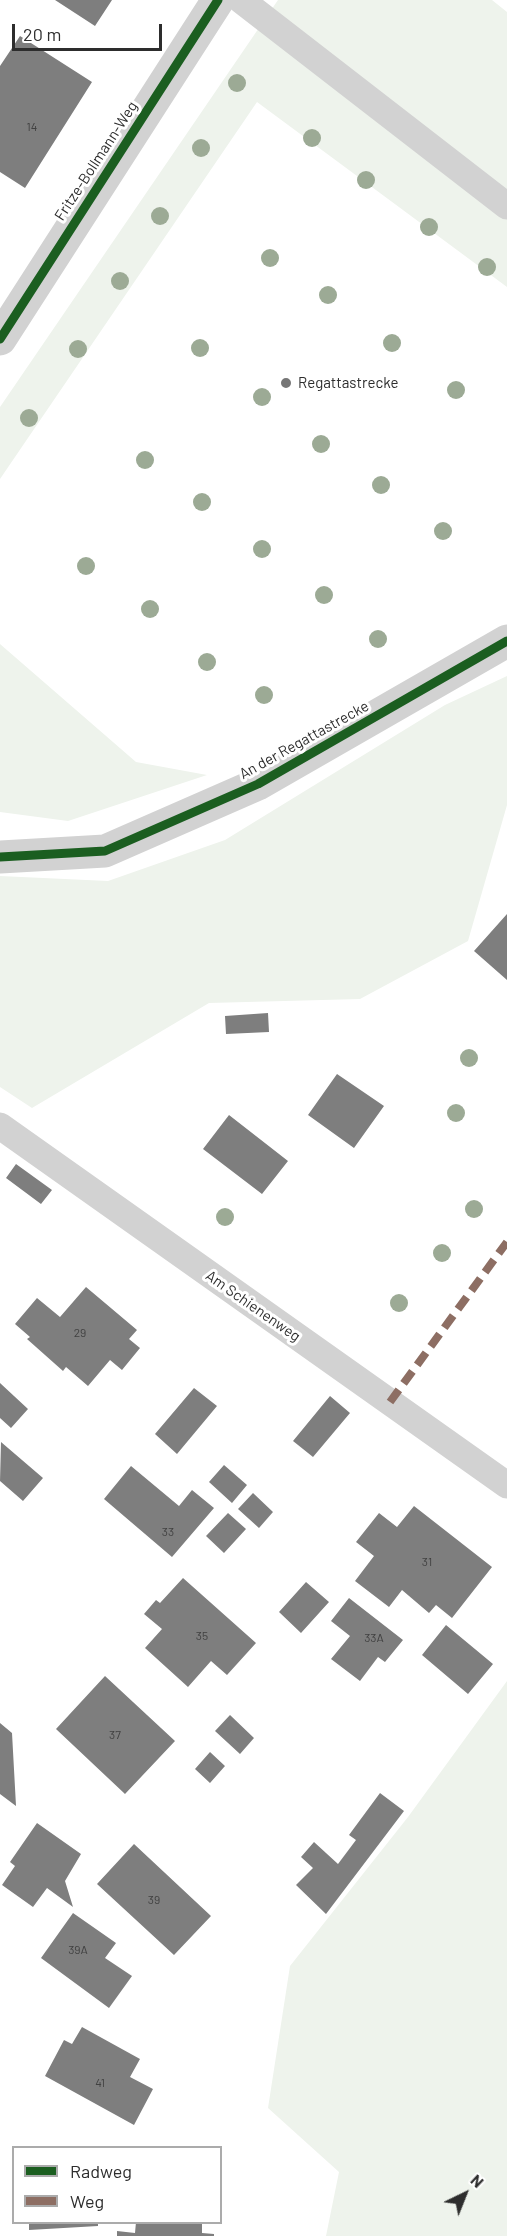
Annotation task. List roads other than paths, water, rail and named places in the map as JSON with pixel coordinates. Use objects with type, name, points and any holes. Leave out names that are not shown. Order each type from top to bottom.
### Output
[{"type":"street","name":"Fritze-Bollmann-Weg","points":[[0,339],[218,0]]},
{"type":"street","name":"An der Regattastrecke","points":[[0,857],[105,850],[116,846],[258,784],[507,641]]},
{"type":"lane","points":[[241,0],[507,206]]},
{"type":"lane","name":"Am Schienenweg","points":[[0,1126],[507,1485]]},
{"type":"place","name":"Regattastrecke","points":[[286,383]]}]
